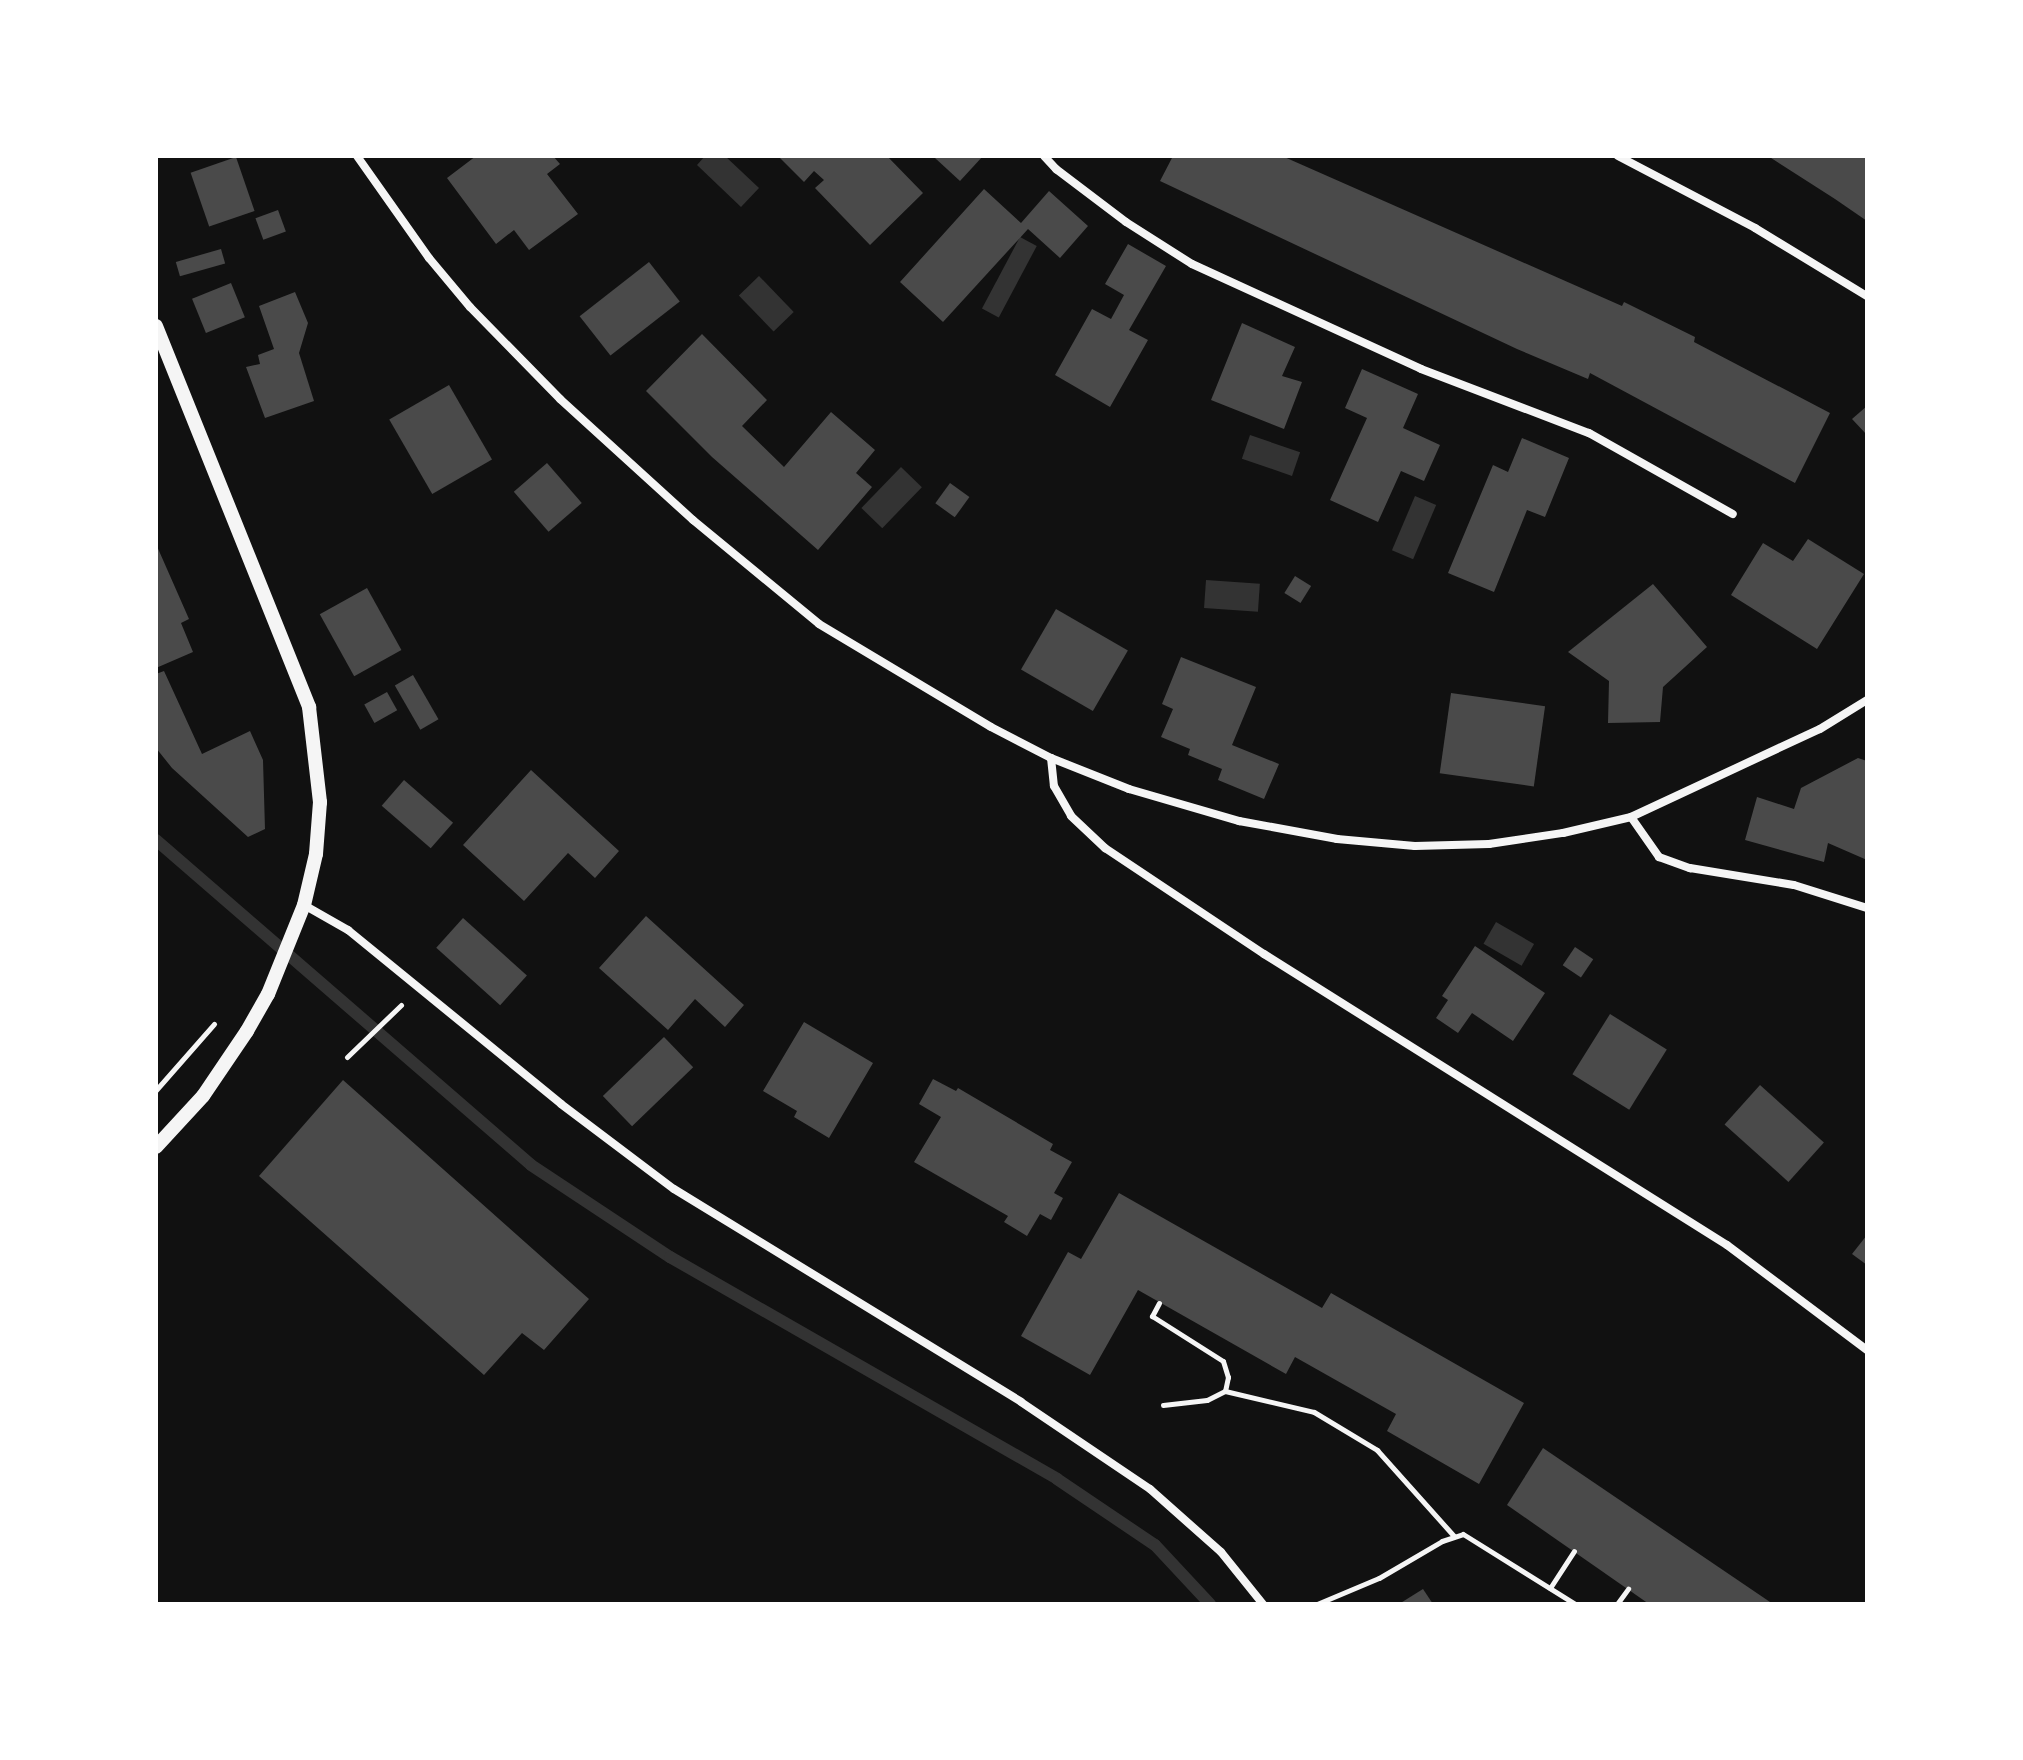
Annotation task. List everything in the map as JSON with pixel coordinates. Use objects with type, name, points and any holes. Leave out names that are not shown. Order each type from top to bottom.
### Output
[{"type":"street","points":[[357,156],[429,258],[470,307],[560,399],[693,520],[819,624],[935,695],[1051,758],[1129,789],[1239,821],[1337,839],[1415,846],[1489,844],[1563,833],[1631,817],[1820,729],[1867,700]]},
{"type":"street","points":[[1044,156],[1056,169],[1126,222],[1192,264],[1421,369],[1589,433],[1733,514]]},
{"type":"street","points":[[1618,156],[1755,228],[1867,296]]},
{"type":"street","points":[[156,326],[309,707],[320,802],[316,854],[304,905],[268,994],[203,1096],[156,1147]]},
{"type":"street","points":[[1051,758],[1054,786],[1071,816],[1105,848],[1264,954],[1727,1245],[1867,1350]]},
{"type":"street","points":[[1631,817],[1659,857],[1690,868],[1794,885],[1867,908]]},
{"type":"street","points":[[304,905],[348,930],[561,1104],[674,1189],[1021,1402],[1150,1489],[1221,1552],[1263,1604]]},
{"type":"path","points":[[347,1057],[401,1004]]},
{"type":"path","points":[[156,1090],[220,1017]]},
{"type":"path","points":[[1159,1303],[1152,1316],[1223,1361],[1228,1377],[1225,1391]]},
{"type":"path","points":[[1163,1405],[1207,1400],[1225,1391],[1314,1412],[1377,1450],[1454,1536]]},
{"type":"path","points":[[1317,1604],[1379,1578],[1454,1536],[1463,1534],[1575,1604]]},
{"type":"path","points":[[1550,1588],[1574,1551]]},
{"type":"path","points":[[1617,1604],[1628,1589]]},
{"type":"shaded area","points":[[705,156],[725,156],[759,188],[741,207],[697,165]]},
{"type":"shaded area","points":[[1020,237],[1037,246],[999,317],[982,309]]},
{"type":"shaded area","points":[[759,276],[794,312],[774,331],[739,295]]},
{"type":"shaded area","points":[[1250,435],[1300,452],[1292,476],[1242,459]]},
{"type":"shaded area","points":[[901,467],[922,487],[882,528],[861,508]]},
{"type":"shaded area","points":[[1415,496],[1436,505],[1413,559],[1392,550]]},
{"type":"shaded area","points":[[1206,580],[1260,584],[1258,612],[1204,608]]},
{"type":"shaded area","points":[[1496,922],[1534,944],[1522,966],[1484,944]]},
{"type":"building","points":[[476,156],[553,156],[560,164],[547,174],[578,214],[529,250],[514,230],[496,244],[447,178]]},
{"type":"building","points":[[778,156],[887,156],[923,193],[870,245],[815,188],[824,180],[814,171],[804,182]]},
{"type":"building","points":[[983,156],[960,181],[935,158]]},
{"type":"building","points":[[1173,156],[1282,156],[1622,306],[1624,302],[1695,337],[1694,342],[1830,413],[1795,483],[1590,373],[1588,379],[1517,349],[1160,181]]},
{"type":"building","points":[[1768,156],[1867,156],[1867,221],[1835,199]]},
{"type":"building","points":[[236,157],[255,211],[209,227],[191,173]]},
{"type":"building","points":[[984,189],[1021,223],[1049,191],[1088,226],[1060,258],[1028,229],[943,322],[900,282]]},
{"type":"building","points":[[278,210],[286,232],[263,240],[255,218]]},
{"type":"building","points":[[1128,244],[1166,266],[1129,330],[1148,340],[1110,407],[1055,375],[1092,309],[1111,319],[1124,295],[1105,284]]},
{"type":"building","points":[[221,249],[225,263],[180,276],[176,262]]},
{"type":"building","points":[[649,262],[680,301],[610,356],[580,316]]},
{"type":"building","points":[[231,283],[245,317],[206,333],[192,299]]},
{"type":"building","points":[[295,292],[308,323],[299,353],[314,401],[265,418],[246,367],[260,364],[258,355],[274,349],[259,306]]},
{"type":"building","points":[[1242,323],[1295,347],[1282,376],[1302,382],[1284,429],[1211,400]]},
{"type":"building","points":[[702,334],[767,400],[742,426],[784,467],[831,412],[875,450],[856,473],[872,487],[818,550],[712,457],[646,391]]},
{"type":"building","points":[[1362,369],[1418,394],[1403,428],[1440,445],[1424,481],[1401,471],[1378,522],[1330,500],[1367,418],[1345,408]]},
{"type":"building","points":[[449,385],[492,459],[432,494],[389,420]]},
{"type":"building","points":[[1867,406],[1867,435],[1852,419]]},
{"type":"building","points":[[1522,438],[1569,458],[1545,517],[1527,510],[1494,592],[1448,573],[1493,465],[1508,472]]},
{"type":"building","points":[[547,463],[582,503],[549,532],[514,492]]},
{"type":"building","points":[[950,483],[969,497],[955,517],[935,503]]},
{"type":"building","points":[[1808,539],[1864,574],[1817,649],[1731,595],[1763,543],[1793,561]]},
{"type":"building","points":[[156,544],[189,619],[181,623],[193,652],[156,668]]},
{"type":"building","points":[[1295,576],[1311,586],[1301,603],[1284,593]]},
{"type":"building","points":[[1653,584],[1707,647],[1663,687],[1660,722],[1608,723],[1609,681],[1568,652]]},
{"type":"building","points":[[367,588],[401,650],[354,676],[320,614]]},
{"type":"building","points":[[1056,609],[1128,650],[1093,711],[1021,670]]},
{"type":"building","points":[[1181,657],[1256,687],[1232,745],[1279,764],[1264,799],[1218,780],[1222,769],[1188,755],[1190,749],[1161,737],[1173,709],[1162,704]]},
{"type":"building","points":[[164,671],[202,754],[250,731],[263,760],[265,829],[248,837],[172,768],[156,748],[156,674]]},
{"type":"building","points":[[413,675],[438,719],[420,730],[395,686]]},
{"type":"building","points":[[387,692],[397,710],[374,723],[364,705]]},
{"type":"building","points":[[1451,693],[1545,706],[1534,786],[1440,773]]},
{"type":"building","points":[[1858,758],[1867,761],[1867,860],[1828,843],[1824,862],[1745,840],[1757,797],[1794,809],[1801,788]]},
{"type":"building","points":[[531,770],[619,851],[595,878],[568,853],[524,901],[463,845]]},
{"type":"building","points":[[404,780],[453,823],[431,848],[382,806]]},
{"type":"building","points":[[646,916],[744,1005],[725,1027],[695,999],[668,1030],[599,968]]},
{"type":"building","points":[[463,918],[527,976],[500,1005],[436,948]]},
{"type":"building","points":[[1475,946],[1545,993],[1513,1041],[1472,1013],[1458,1033],[1436,1018],[1448,1000],[1442,996]]},
{"type":"building","points":[[1575,947],[1593,959],[1581,978],[1563,965]]},
{"type":"building","points":[[1610,1014],[1667,1050],[1629,1110],[1572,1074]]},
{"type":"building","points":[[804,1022],[873,1063],[829,1138],[794,1117],[797,1111],[763,1091]]},
{"type":"building","points":[[664,1037],[693,1067],[632,1126],[603,1096]]},
{"type":"building","points":[[933,1079],[956,1091],[958,1088],[1053,1144],[1050,1150],[1072,1162],[1054,1193],[1063,1198],[1051,1220],[1040,1214],[1027,1236],[1004,1222],[1008,1216],[914,1162],[941,1117],[919,1104]]},
{"type":"building","points":[[343,1080],[589,1299],[544,1350],[522,1333],[484,1375],[259,1176]]},
{"type":"building","points":[[1760,1085],[1824,1143],[1788,1182],[1725,1124]]},
{"type":"building","points":[[1119,1193],[1322,1308],[1331,1293],[1524,1403],[1479,1484],[1387,1431],[1396,1414],[1295,1357],[1286,1374],[1138,1290],[1090,1375],[1021,1336],[1068,1252],[1081,1259]]},
{"type":"building","points":[[1867,1235],[1867,1265],[1852,1254]]},
{"type":"building","points":[[1543,1448],[1773,1604],[1649,1604],[1507,1505]]},
{"type":"building","points":[[1423,1589],[1433,1604],[1399,1604]]},
{"type":"waterway","points":[[156,840],[531,1165],[670,1257],[1057,1479],[1155,1545],[1210,1604]]}]
